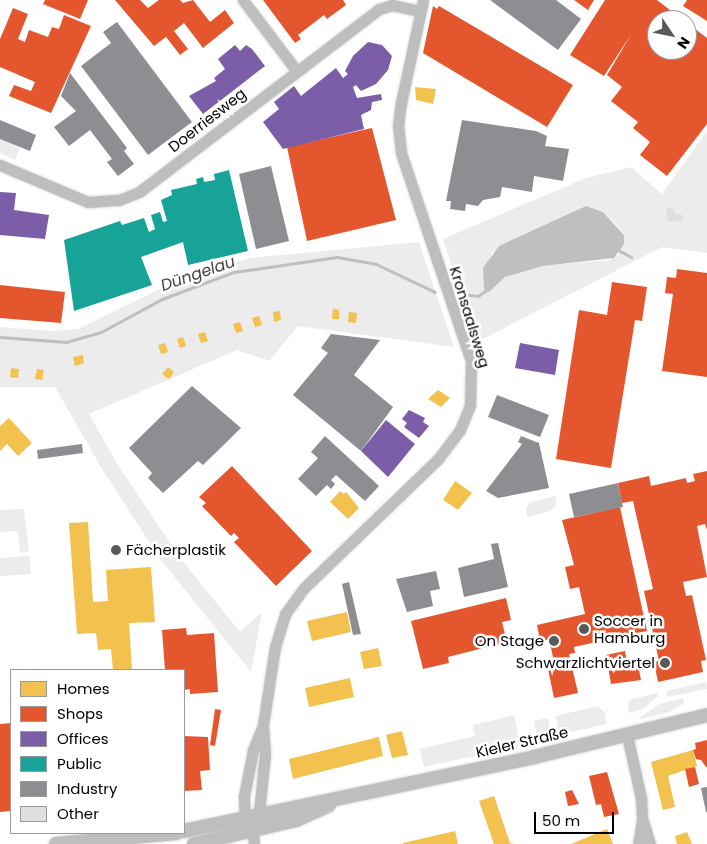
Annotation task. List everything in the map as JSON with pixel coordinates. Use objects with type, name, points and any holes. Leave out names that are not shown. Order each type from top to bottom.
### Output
[{"type":"main road","name":"Kieler Straße","points":[[185,831],[343,799],[627,735],[707,714]]},
{"type":"main road","name":"Kieler Straße","points":[[194,844],[253,838],[343,799]]},
{"type":"main road","points":[[56,844],[166,834]]},
{"type":"street","points":[[243,0],[296,70]]},
{"type":"street","name":"Doerriesweg","points":[[0,165],[88,202],[120,200],[139,192],[296,70],[379,9],[392,5],[422,5]]},
{"type":"street","name":"Kronsaalsweg","points":[[253,838],[260,815],[265,754],[263,725],[275,646],[290,604],[438,459],[460,430],[470,405],[473,386],[471,361],[401,154],[398,126],[401,103],[422,5]]},
{"type":"street","name":"Kronsaalsweg","points":[[253,838],[245,818],[245,790],[253,750],[263,725]]},
{"type":"street","points":[[627,735],[641,798],[642,820],[638,844]]},
{"type":"street","points":[[642,820],[650,844]]},
{"type":"shaded area","points":[[707,131],[707,253],[662,247],[477,342],[443,239],[586,178],[631,167],[662,194]],"holes":[[[586,206],[603,212],[619,227],[624,235],[618,255],[609,260],[543,266],[505,277],[498,283],[491,253]]]},
{"type":"shaded area","points":[[0,139],[20,147],[15,160],[0,153]]},
{"type":"shaded area","points":[[586,206],[603,212],[624,235],[624,244],[614,258],[543,266],[505,277],[489,292],[484,289],[483,268],[499,246]]},
{"type":"shaded area","points":[[419,242],[454,347],[298,326],[269,361],[237,350],[89,414],[119,467],[181,559],[240,632],[262,612],[251,672],[161,560],[102,469],[55,387],[0,387],[0,327],[51,331],[78,329],[178,280],[250,258]]},
{"type":"shaded area","points":[[556,496],[556,505],[551,511],[527,517],[526,508],[531,502]]},
{"type":"shaded area","points":[[24,509],[29,552],[20,553],[18,531],[0,532],[0,510]]},
{"type":"shaded area","points":[[30,556],[31,574],[0,576],[0,558]]},
{"type":"shaded area","points":[[706,682],[707,689],[667,697],[666,691]]},
{"type":"shaded area","points":[[657,693],[658,696],[643,709],[628,713],[629,700]]},
{"type":"shaded area","points":[[683,698],[684,703],[669,712],[637,720],[659,704]]},
{"type":"shaded area","points":[[598,706],[605,713],[606,724],[559,735],[556,716]]},
{"type":"shaded area","points":[[514,715],[520,746],[424,767],[420,749],[475,736],[473,725]]},
{"type":"shaded area","points":[[548,718],[551,737],[542,740],[537,736],[534,721]]},
{"type":"building: Homes","points":[[415,87],[436,89],[433,104],[416,100]]},
{"type":"building: Homes","points":[[333,309],[339,310],[339,319],[332,319]]},
{"type":"building: Homes","points":[[280,311],[281,320],[274,322],[273,312]]},
{"type":"building: Homes","points":[[349,312],[357,313],[356,323],[348,322]]},
{"type":"building: Homes","points":[[259,316],[262,325],[255,327],[252,318]]},
{"type":"building: Homes","points":[[240,322],[243,331],[236,333],[233,324]]},
{"type":"building: Homes","points":[[205,332],[208,341],[201,343],[198,334]]},
{"type":"building: Homes","points":[[183,337],[186,346],[180,348],[177,339]]},
{"type":"building: Homes","points":[[165,343],[168,352],[161,354],[158,345]]},
{"type":"building: Homes","points":[[83,355],[84,363],[75,366],[73,357]]},
{"type":"building: Homes","points":[[168,367],[174,372],[169,379],[162,374]]},
{"type":"building: Homes","points":[[11,368],[19,369],[18,378],[10,377]]},
{"type":"building: Homes","points":[[37,369],[44,370],[42,380],[35,379]]},
{"type":"building: Homes","points":[[438,390],[450,398],[441,407],[428,399]]},
{"type":"building: Homes","points":[[9,418],[32,443],[18,456],[7,444],[0,451],[0,426]]},
{"type":"building: Homes","points":[[455,481],[472,493],[458,510],[443,500]]},
{"type":"building: Homes","points":[[340,491],[344,494],[346,492],[359,508],[348,519],[330,502]]},
{"type":"building: Homes","points":[[88,522],[93,602],[108,601],[106,570],[151,567],[155,622],[129,623],[132,669],[113,669],[111,649],[98,650],[96,633],[77,634],[69,523]]},
{"type":"building: Homes","points":[[347,612],[351,632],[312,641],[307,621]]},
{"type":"building: Homes","points":[[378,648],[382,666],[364,669],[360,652]]},
{"type":"building: Homes","points":[[350,678],[354,697],[309,707],[305,688]]},
{"type":"building: Homes","points":[[402,731],[408,755],[392,758],[386,735]]},
{"type":"building: Homes","points":[[379,737],[383,756],[293,779],[289,759]]},
{"type":"building: Homes","points":[[693,750],[697,766],[668,776],[675,807],[663,810],[651,762]]},
{"type":"building: Homes","points":[[494,796],[510,843],[515,844],[494,844],[479,801]]},
{"type":"building: Homes","points":[[607,829],[613,844],[571,844]]},
{"type":"building: Homes","points":[[455,831],[458,844],[403,844],[403,843]]},
{"type":"building: Homes","points":[[687,832],[692,844],[677,844],[675,836]]},
{"type":"building: Shops","points":[[45,0],[88,0],[80,19],[43,4]]},
{"type":"building: Shops","points":[[115,0],[140,0],[148,8],[159,0],[180,0],[183,3],[193,0],[210,22],[225,10],[234,23],[203,48],[184,23],[174,31],[188,49],[180,55],[166,37],[154,46]]},
{"type":"building: Shops","points":[[263,0],[343,0],[346,5],[327,19],[324,15],[298,35],[301,39],[295,43]]},
{"type":"building: Shops","points":[[574,0],[594,0],[588,10]]},
{"type":"building: Shops","points":[[605,0],[657,0],[670,10],[647,10],[647,60],[697,60],[697,30],[707,38],[707,124],[667,176],[640,155],[650,142],[633,128],[638,122],[611,101],[622,87],[607,75],[632,33],[604,76],[570,55]]},
{"type":"building: Shops","points":[[687,0],[707,0],[707,21],[697,15],[697,10],[689,10],[683,6]]},
{"type":"building: Shops","points":[[433,6],[437,9],[439,6],[573,85],[547,127],[423,53]]},
{"type":"building: Shops","points":[[13,8],[28,14],[18,39],[25,42],[29,30],[48,37],[52,27],[59,29],[64,15],[91,26],[51,113],[9,96],[14,85],[31,91],[35,82],[0,67],[0,39]]},
{"type":"building: Shops","points":[[372,128],[396,220],[307,241],[287,147]]},
{"type":"building: Shops","points":[[677,269],[707,273],[707,377],[662,371],[673,294],[665,293],[667,277],[676,278]]},
{"type":"building: Shops","points":[[612,282],[647,287],[642,321],[635,320],[611,468],[556,459],[579,310],[607,315]]},
{"type":"building: Shops","points":[[0,285],[65,292],[61,323],[0,318]]},
{"type":"building: Shops","points":[[232,466],[312,551],[276,586],[234,542],[239,538],[234,533],[231,536],[202,506],[206,503],[199,497]]},
{"type":"building: Shops","points":[[707,471],[707,530],[705,524],[697,526],[707,577],[683,582],[686,596],[692,595],[706,660],[701,661],[703,672],[658,682],[654,662],[659,661],[644,591],[653,589],[633,501],[622,503],[618,483],[649,476],[651,486],[686,478],[687,483],[695,481],[693,474]]},
{"type":"building: Shops","points":[[620,507],[647,631],[574,647],[575,653],[569,654],[578,693],[554,698],[547,664],[554,662],[551,648],[547,640],[540,641],[537,625],[585,614],[579,587],[570,589],[565,567],[574,565],[562,520]]},
{"type":"building: Shops","points":[[506,598],[511,620],[502,622],[507,642],[448,657],[449,663],[423,669],[411,621]]},
{"type":"building: Shops","points":[[186,628],[187,635],[214,633],[218,692],[190,694],[190,689],[185,690],[185,669],[165,669],[162,630]]},
{"type":"building: Shops","points":[[625,651],[627,662],[637,660],[641,680],[611,684],[606,655]]},
{"type":"building: Shops","points":[[215,709],[221,710],[215,746],[210,745]]},
{"type":"building: Shops","points":[[10,723],[10,811],[0,812],[0,724]]},
{"type":"building: Shops","points":[[185,736],[208,737],[210,770],[200,771],[202,790],[185,791]]},
{"type":"building: Shops","points":[[707,740],[706,767],[701,760],[696,759],[693,750],[696,749],[695,743]]},
{"type":"building: Shops","points":[[695,767],[699,784],[689,787],[685,769]]},
{"type":"building: Shops","points":[[607,772],[619,814],[604,817],[601,804],[596,805],[589,776]]},
{"type":"building: Shops","points":[[572,790],[579,804],[568,806],[565,792]]},
{"type":"building: Offices","points":[[368,42],[382,45],[392,56],[388,70],[376,84],[361,91],[356,85],[353,87],[357,98],[381,94],[382,100],[372,102],[371,110],[361,115],[364,129],[283,149],[263,122],[279,109],[274,102],[294,86],[301,96],[336,68],[343,78],[348,74],[345,71],[353,56]]},
{"type":"building: Offices","points":[[235,45],[240,51],[246,45],[252,49],[265,66],[203,114],[189,96],[216,81],[214,78],[225,69],[218,59]]},
{"type":"building: Offices","points":[[0,192],[16,193],[14,210],[49,215],[45,239],[0,235]]},
{"type":"building: Offices","points":[[520,343],[559,350],[555,375],[515,368]]},
{"type":"building: Offices","points":[[409,410],[425,418],[423,422],[429,426],[419,438],[404,427],[407,423],[402,419]]},
{"type":"building: Offices","points":[[386,420],[415,444],[388,477],[361,451]]},
{"type":"building: Public","points":[[229,170],[248,251],[188,265],[183,242],[141,257],[152,285],[74,311],[64,240],[120,221],[122,225],[144,218],[149,232],[155,229],[151,215],[160,212],[163,222],[167,221],[161,200],[172,195],[171,190],[197,184],[196,179],[203,177],[204,182],[215,180],[214,174]]},
{"type":"building: Industry","points":[[490,0],[556,0],[581,19],[558,50]]},
{"type":"building: Industry","points":[[117,22],[192,122],[148,155],[81,66],[111,43],[103,32]]},
{"type":"building: Industry","points":[[70,73],[127,148],[124,151],[134,164],[118,176],[107,162],[112,159],[90,130],[69,146],[54,127],[76,111],[61,96]]},
{"type":"building: Industry","points":[[0,120],[36,135],[30,151],[0,139]]},
{"type":"building: Industry","points":[[462,120],[536,131],[547,136],[545,146],[569,149],[563,181],[534,176],[532,192],[502,187],[500,197],[483,200],[478,206],[466,204],[465,211],[450,209],[451,201],[446,201]]},
{"type":"building: Industry","points":[[271,166],[289,241],[256,249],[239,174]]},
{"type":"building: Industry","points":[[331,334],[380,340],[354,375],[393,407],[361,451],[293,395],[328,353],[321,348]]},
{"type":"building: Industry","points":[[192,386],[241,428],[203,465],[198,461],[163,493],[148,478],[152,473],[129,448]]},
{"type":"building: Industry","points":[[497,395],[549,415],[540,437],[488,417]]},
{"type":"building: Industry","points":[[325,436],[379,486],[365,501],[336,475],[331,480],[335,484],[331,489],[327,485],[316,496],[298,479],[318,458],[311,452]]},
{"type":"building: Industry","points":[[521,436],[539,443],[549,488],[498,498],[486,491],[522,444],[518,442]]},
{"type":"building: Industry","points":[[82,444],[83,453],[38,459],[37,450]]},
{"type":"building: Industry","points":[[618,483],[623,507],[574,517],[569,494]]},
{"type":"building: Industry","points":[[498,543],[508,587],[464,597],[458,568],[494,559],[491,544]]},
{"type":"building: Industry","points":[[436,571],[440,589],[430,591],[433,606],[407,612],[396,579]]},
{"type":"building: Industry","points":[[349,582],[361,634],[353,635],[342,584]]},
{"type":"building: Industry","points":[[707,787],[707,812],[706,812],[701,788]]},
{"type":"building: Other","points":[[674,207],[675,214],[683,215],[683,220],[668,222],[666,208]]},
{"type":"waterway","name":"Düngelau","points":[[618,250],[631,257]]},
{"type":"waterway","name":"Düngelau","points":[[0,337],[66,342],[101,332],[162,299],[234,272],[337,257],[376,264],[435,292]]},
{"type":"waterway","name":"Düngelau","points":[[462,294],[478,296],[488,289]]},
{"type":"place","name":"Fächerplastik","points":[[116,550]]},
{"type":"place","name":"Soccer in Hamburg","points":[[584,629]]},
{"type":"place","name":"On Stage","points":[[554,641]]},
{"type":"place","name":"Schwarzlichtviertel","points":[[665,663]]}]
